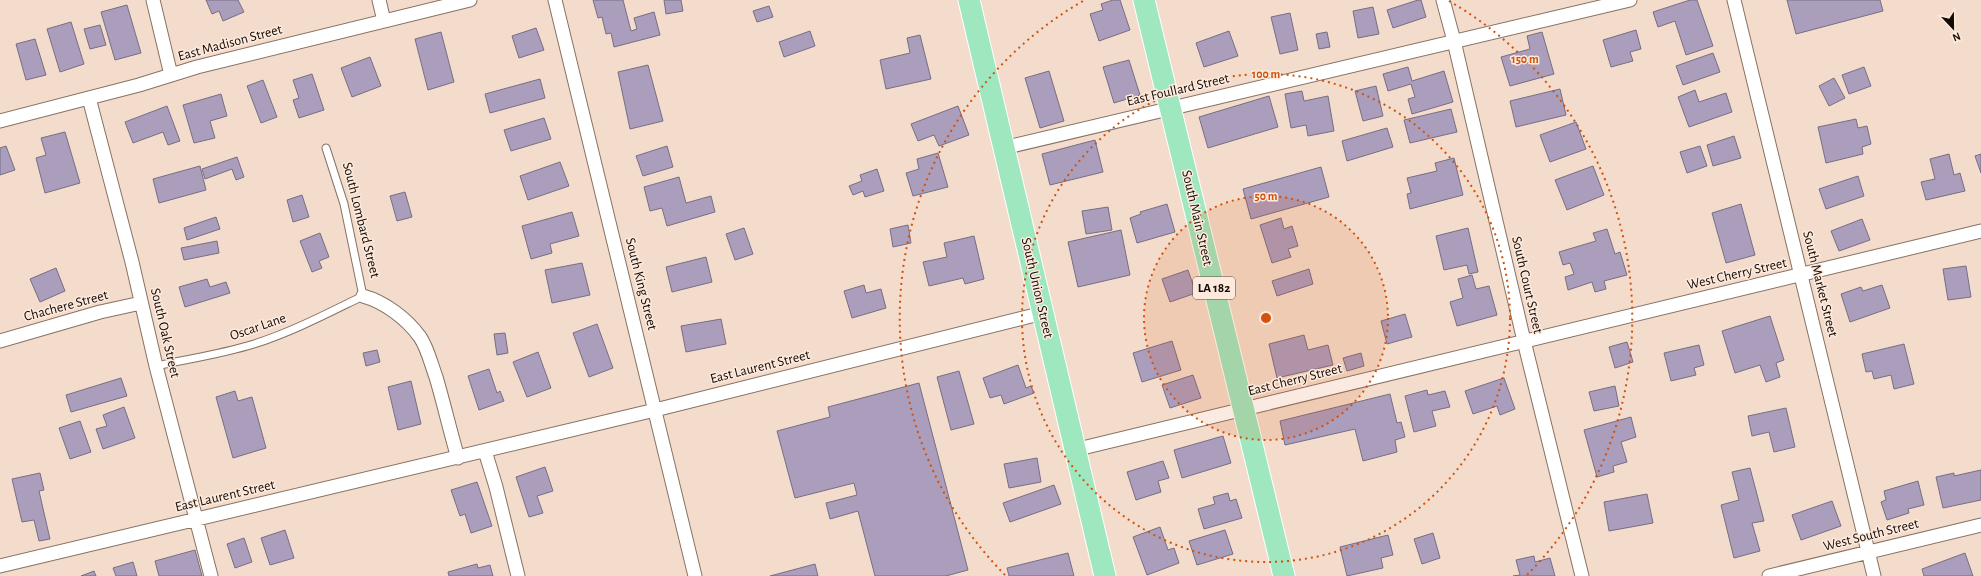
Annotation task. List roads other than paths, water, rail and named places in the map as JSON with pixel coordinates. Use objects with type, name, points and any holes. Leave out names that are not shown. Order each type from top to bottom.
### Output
[{"type":"main road","name":"South Union Street","points":[[969,0],[1074,450],[1106,576]]},
{"type":"main road","name":"South Main Street","points":[[1144,0],[1284,576]]},
{"type":"street","points":[[153,0],[171,75]]},
{"type":"street","points":[[379,0],[384,21]]},
{"type":"street","name":"East Madison Street","points":[[0,121],[89,98],[197,67],[470,0]]},
{"type":"street","name":"South King Street","points":[[555,0],[695,576]]},
{"type":"street","name":"South Court Street","points":[[1443,0],[1454,41],[1524,341],[1582,576]]},
{"type":"street","name":"East Foullard Street","points":[[1003,148],[1630,0]]},
{"type":"street","name":"South Market Street","points":[[1734,0],[1874,576]]},
{"type":"street","name":"South Oak Street","points":[[89,98],[210,576]]},
{"type":"street","name":"West Cherry Street","points":[[1524,341],[1981,231]]},
{"type":"street","name":"South Lombard Street","points":[[364,296],[375,299],[406,322],[420,338],[429,356],[458,458]]},
{"type":"street","name":"Chachere Street","points":[[0,341],[100,312],[141,303]]},
{"type":"street","name":"East Laurent Street","points":[[0,566],[458,458],[1043,313]]},
{"type":"street","name":"East Cherry Street","points":[[1074,450],[1524,341]]},
{"type":"street","points":[[485,451],[496,487],[518,576]]},
{"type":"street","name":"West South Street","points":[[1768,576],[1981,525]]},
{"type":"lane","name":"South Lombard Street","points":[[326,148],[344,204],[364,296]]},
{"type":"lane","name":"Oscar Lane","points":[[156,366],[256,344],[294,329],[364,296]]}]
